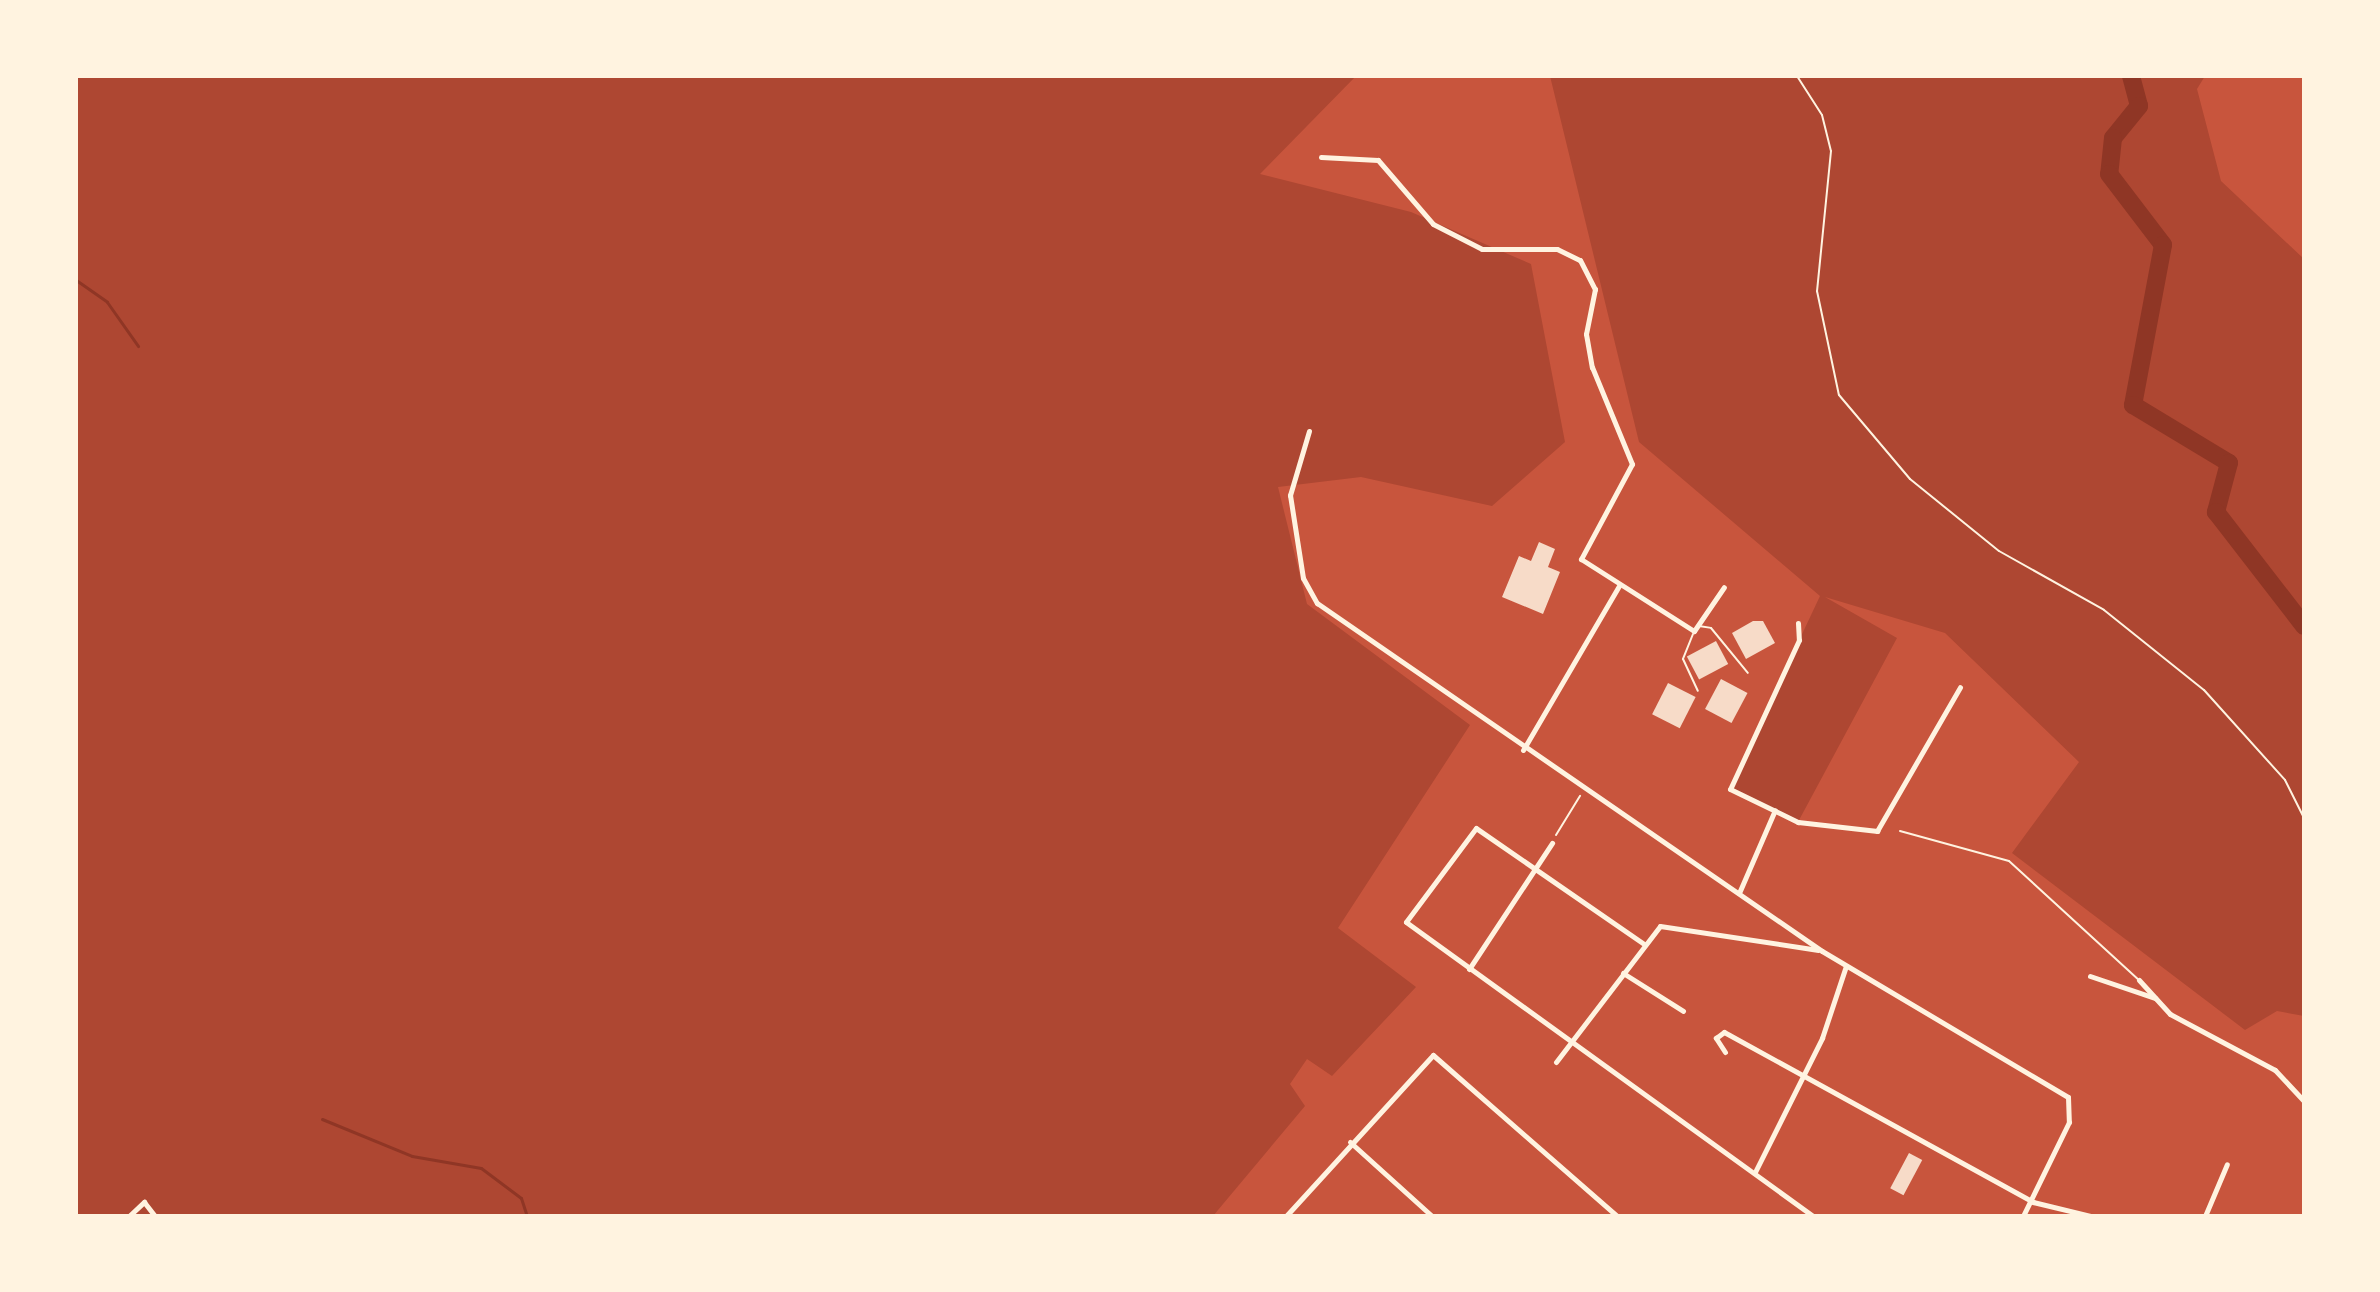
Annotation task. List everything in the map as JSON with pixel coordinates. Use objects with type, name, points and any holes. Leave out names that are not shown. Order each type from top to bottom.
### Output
[{"type":"street","points":[[1321,157],[1378,160],[1433,224],[1482,249],[1557,249],[1580,260],[1595,289],[1586,334],[1592,367],[1631,453],[1629,475],[1581,552],[1585,563],[1619,586],[1696,628],[1724,587]]},
{"type":"street","points":[[1309,431],[1290,495],[1308,593],[1523,750],[1822,951],[2068,1097],[2071,1115],[2033,1202],[2023,1216]]},
{"type":"street","points":[[1523,750],[1619,586]]},
{"type":"street","points":[[1798,623],[1798,642],[1730,789],[1798,822],[1876,832],[1960,687]]},
{"type":"street","points":[[1739,893],[1775,810]]},
{"type":"street","points":[[1644,944],[1474,828],[1407,923],[1813,1216]]},
{"type":"street","points":[[1469,969],[1552,843]]},
{"type":"street","points":[[1556,1062],[1644,944],[1662,926],[1822,951]]},
{"type":"street","points":[[1755,1172],[1801,1079],[1846,966]]},
{"type":"street","points":[[1623,973],[1683,1011]]},
{"type":"street","points":[[2090,976],[2156,998]]},
{"type":"street","points":[[2139,980],[2180,1021],[2275,1070],[2304,1101]]},
{"type":"street","points":[[1725,1052],[1716,1038],[1724,1032],[1801,1079],[2033,1202],[2091,1216]]},
{"type":"street","points":[[1286,1216],[1350,1142],[1435,1055],[1617,1216]]},
{"type":"street","points":[[1350,1142],[1432,1216]]},
{"type":"street","points":[[2205,1216],[2227,1164]]},
{"type":"street","points":[[129,1216],[144,1202],[155,1216]]},
{"type":"lane","points":[[1797,76],[1822,115],[1831,151],[1817,291],[1839,395],[1921,488],[1999,551],[2104,610],[2204,690],[2285,780],[2304,818]]},
{"type":"lane","points":[[1698,691],[1683,659],[1696,628],[1711,628],[1748,673]]},
{"type":"lane","points":[[1900,831],[2009,861],[2139,980]]},
{"type":"path","points":[[1552,843],[1583,791]]},
{"type":"shaded area","points":[[76,76],[1356,76],[1260,174],[1411,212],[1531,264],[1565,442],[1492,506],[1361,477],[1278,487],[1307,604],[1470,725],[1338,928],[1416,987],[1332,1076],[1307,1059],[1290,1084],[1305,1106],[1213,1216],[76,1216]]},
{"type":"shaded area","points":[[1550,76],[2205,76],[2197,89],[2221,181],[2304,259],[2304,1016],[2277,1011],[2245,1030],[2012,853],[2079,762],[1945,633],[1825,597],[1897,638],[1798,822],[1730,787],[1820,596],[1639,442]]},
{"type":"building","points":[[1539,542],[1555,549],[1548,567],[1560,572],[1543,614],[1502,597],[1519,556],[1531,561]]},
{"type":"building","points":[[1753,621],[1763,621],[1775,643],[1746,659],[1732,633]]},
{"type":"building","points":[[1716,641],[1728,664],[1699,679],[1687,656]]},
{"type":"building","points":[[1721,679],[1747,693],[1732,723],[1705,709]]},
{"type":"building","points":[[1668,683],[1696,697],[1680,728],[1652,714]]},
{"type":"building","points":[[1909,1153],[1922,1160],[1903,1195],[1890,1188]]},
{"type":"waterway","points":[[2131,76],[2139,106],[2113,138],[2109,174],[2163,245],[2133,405],[2229,463],[2216,512],[2304,626]]},
{"type":"waterway","points":[[76,280],[107,302],[138,346]]},
{"type":"waterway","points":[[322,1119],[412,1156],[481,1168],[521,1198],[527,1216]]}]
